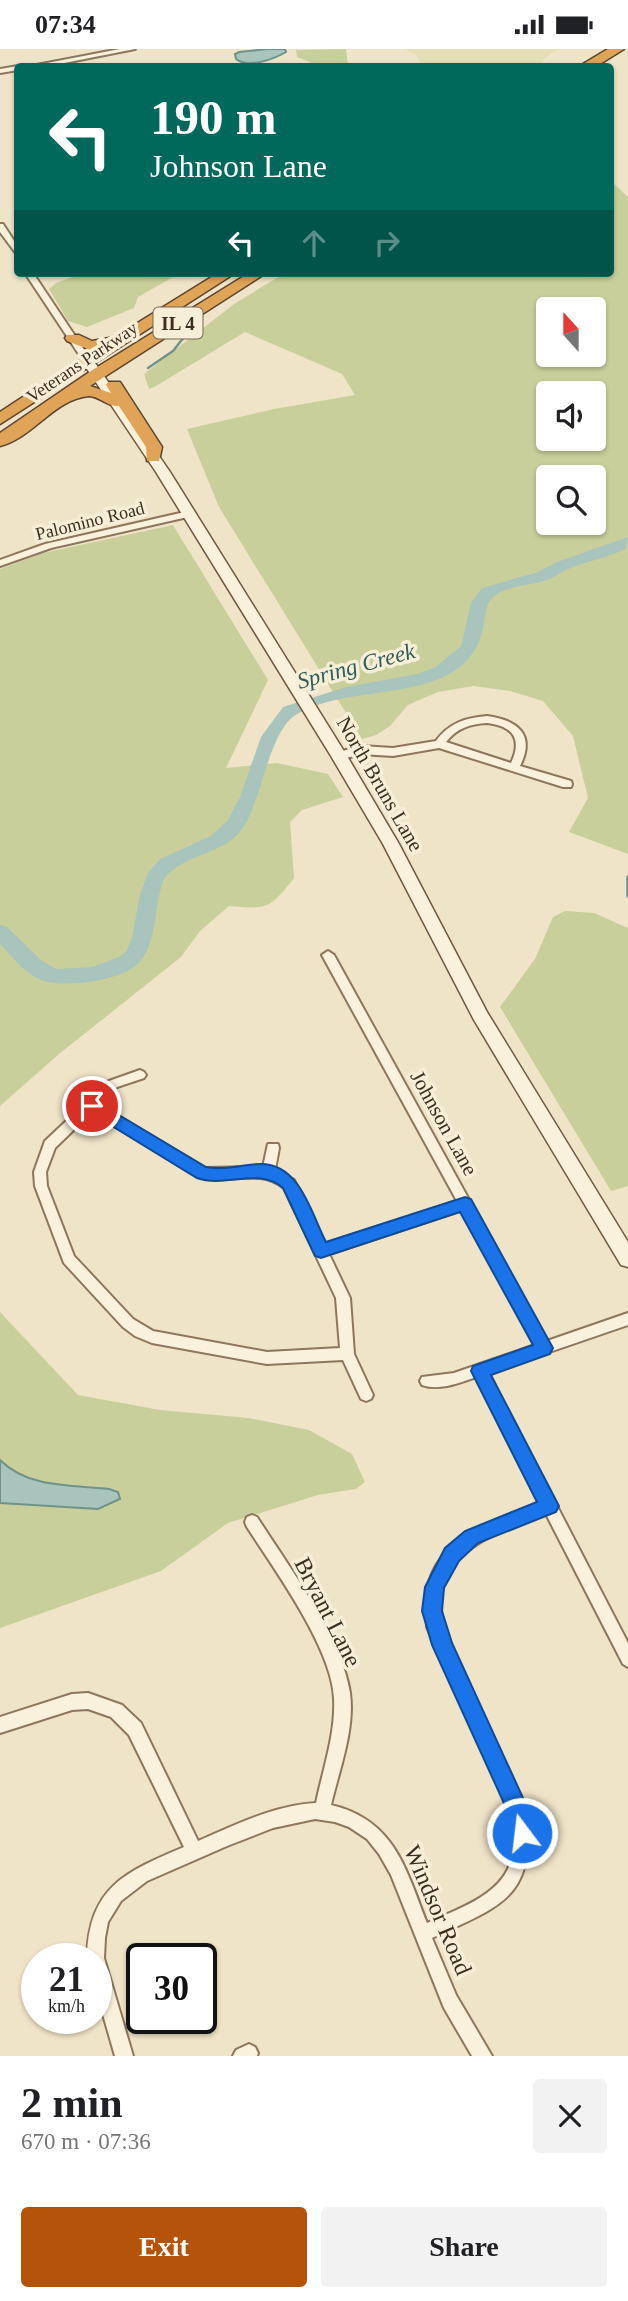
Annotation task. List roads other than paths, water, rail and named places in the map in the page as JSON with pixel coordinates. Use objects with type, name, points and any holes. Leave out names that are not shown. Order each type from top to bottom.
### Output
[{"type":"highway","points":[[592,63],[618,49]]},
{"type":"highway","name":"Veterans Parkway","points":[[0,443],[92,367],[186,298],[221,277]]},
{"type":"highway","points":[[0,435],[86,369],[100,364],[222,277]]},
{"type":"highway","name":"Veterans Parkway","points":[[0,419],[59,379],[130,353],[253,277]]},
{"type":"highway","points":[[71,335],[88,346],[103,345],[165,306],[186,298]]},
{"type":"highway","points":[[59,379],[72,357],[71,335]]},
{"type":"highway","points":[[130,353],[117,372],[114,384],[154,447],[153,457]]},
{"type":"highway","points":[[0,443],[83,391],[98,391],[116,402]]},
{"type":"main road","name":"North Bruns Lane","points":[[92,367],[153,457],[339,755],[391,844],[480,1014],[628,1259]]},
{"type":"street","points":[[52,63],[132,49]]},
{"type":"street","points":[[0,226],[14,248]]},
{"type":"street","name":"North Bruns Lane","points":[[32,277],[92,367]]},
{"type":"street","name":"Palomino Road","points":[[0,563],[48,546],[189,514]]},
{"type":"street","points":[[439,744],[444,735],[463,722],[483,718],[494,720],[512,729],[521,741],[523,748],[515,766]]},
{"type":"street","points":[[339,755],[361,750],[393,752],[439,744],[567,783]]},
{"type":"street","name":"Johnson Lane","points":[[328,955],[544,1348]]},
{"type":"street","points":[[140,1075],[113,1084],[50,1145],[40,1172],[41,1186],[69,1259],[128,1323],[152,1338],[267,1358],[347,1354]]},
{"type":"street","points":[[92,1106],[203,1173],[218,1176],[268,1172],[279,1174],[289,1184],[343,1298],[347,1354],[366,1395]]},
{"type":"street","points":[[268,1172],[273,1148]]},
{"type":"street","points":[[321,1251],[465,1204]]},
{"type":"street","points":[[427,1381],[454,1379],[480,1371],[628,1319]]},
{"type":"street","points":[[480,1371],[628,1659]]},
{"type":"street","points":[[423,1934],[492,1898],[509,1886],[518,1872],[522,1833],[518,1811],[435,1627],[432,1599],[435,1587],[452,1554],[472,1537],[549,1506]]},
{"type":"street","name":"Bryant Lane","points":[[252,1522],[301,1601],[339,1679],[341,1715],[322,1811]]},
{"type":"street","points":[[0,1725],[72,1702],[88,1701],[117,1711],[135,1729],[195,1852]]},
{"type":"street","name":"Windsor Road","points":[[96,1943],[101,1914],[128,1883],[159,1866],[284,1817],[322,1811],[355,1821],[381,1842],[399,1875],[453,2009],[467,2036],[483,2056]]},
{"type":"street","points":[[112,2014],[124,2056]]},
{"type":"water","points":[[285,49],[286,52],[254,63],[236,59],[235,54],[239,52]]},
{"type":"water","points":[[0,1460],[24,1476],[51,1483],[109,1489],[118,1492],[120,1499],[98,1509],[0,1503]]},
{"type":"waterway","points":[[148,368],[173,351],[188,332]]},
{"type":"waterway","name":"Spring Creek","points":[[0,932],[47,974],[79,976],[104,971],[126,962],[133,957],[142,938],[151,886],[159,871],[167,864],[218,841],[235,825],[249,797],[270,737],[289,711],[346,692],[418,679],[442,671],[470,646],[480,603],[488,592],[544,576],[563,565],[628,542]]},
{"type":"waterway","points":[[628,877],[628,896]]}]
